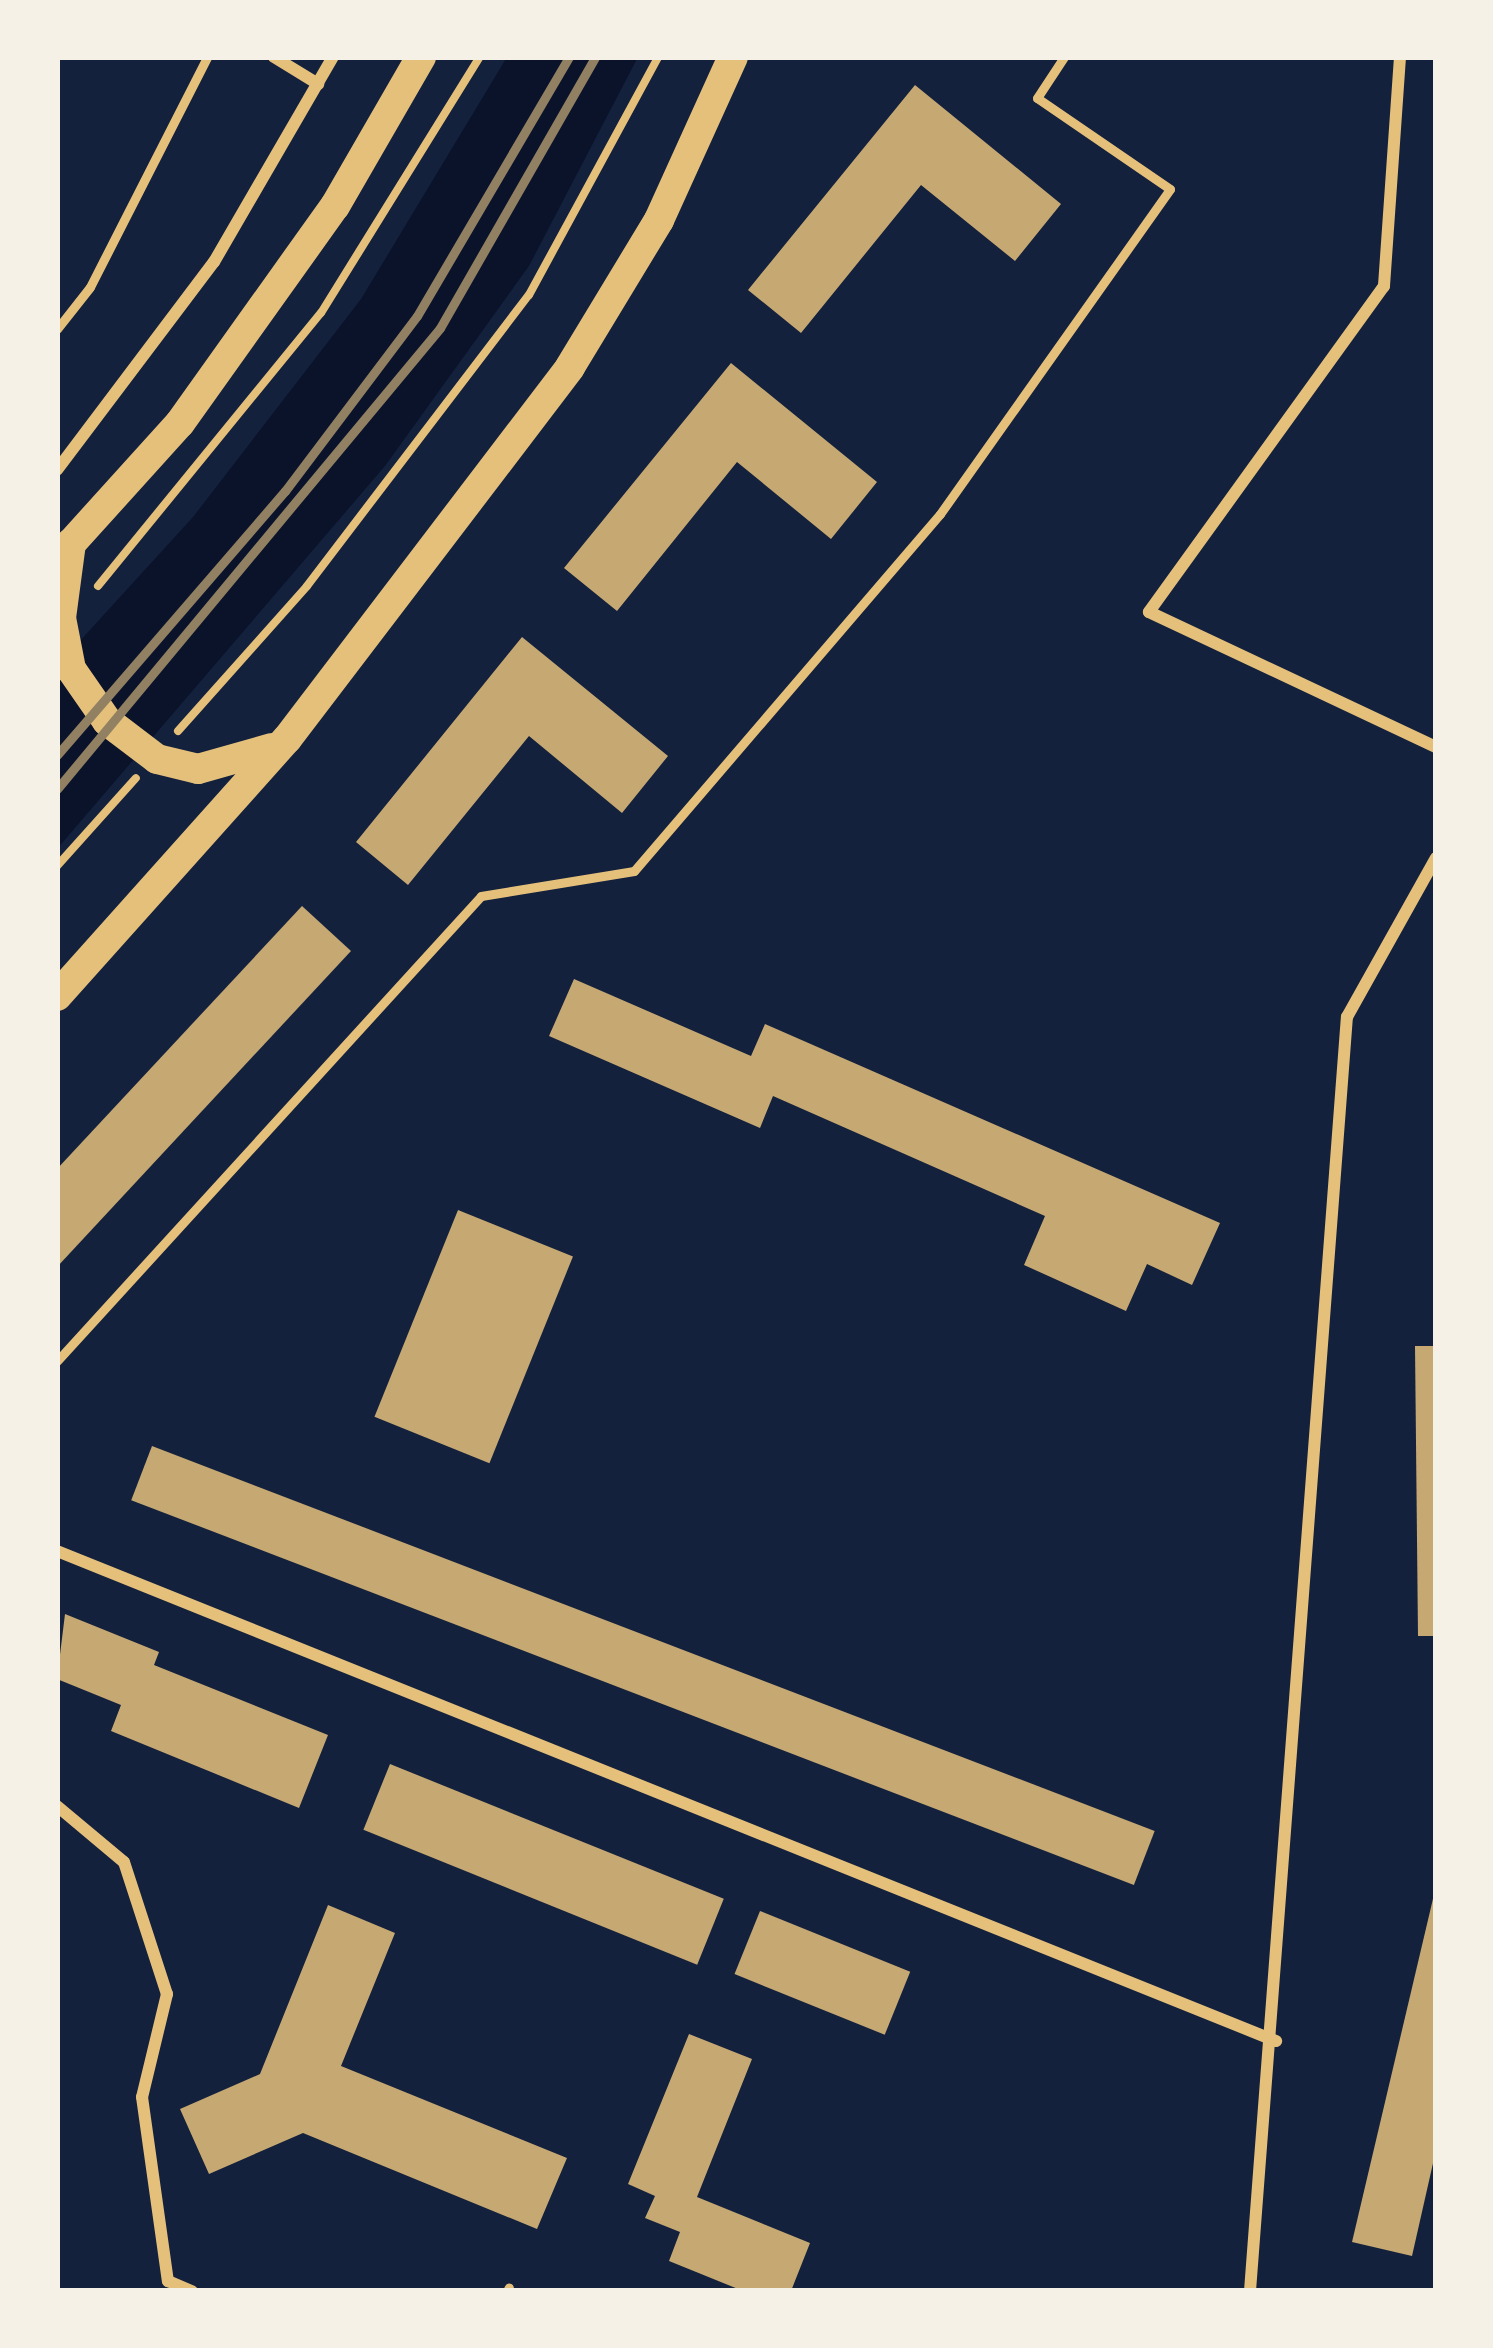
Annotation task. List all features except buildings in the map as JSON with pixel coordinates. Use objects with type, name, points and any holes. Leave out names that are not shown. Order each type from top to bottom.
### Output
[{"type":"main road","points":[[287,739],[244,762],[157,759],[107,721],[71,669],[64,560],[180,423],[335,206],[421,57]]},
{"type":"main road","points":[[57,996],[287,739],[570,367],[659,220],[733,57]]},
{"type":"street","points":[[274,57],[318,84]]},
{"type":"street","points":[[57,470],[214,262],[333,57]]},
{"type":"street","points":[[1400,57],[1384,286],[1149,612],[1436,747]]},
{"type":"street","points":[[1250,2291],[1276,2041],[1347,1017],[1436,858]]},
{"type":"street","points":[[57,1551],[1276,2041]]},
{"type":"street","points":[[57,1806],[124,1862],[166,1994],[142,2097],[168,2281],[192,2291]]},
{"type":"lane","points":[[57,328],[90,287],[207,57]]},
{"type":"lane","points":[[57,1361],[481,896],[634,872],[940,514],[1170,189],[1036,98],[1064,57]]},
{"type":"path","points":[[80,606],[321,313],[480,57]]},
{"type":"path","points":[[166,743],[307,586],[529,295],[658,57]]},
{"type":"path","points":[[57,866],[151,761]]},
{"type":"water","points":[[507,57],[638,57],[529,266],[385,466],[57,849],[57,666],[193,517],[361,299]]},
{"type":"railway","points":[[57,755],[285,491],[417,316],[569,57]]},
{"type":"railway","points":[[57,789],[440,328],[595,57]]}]
